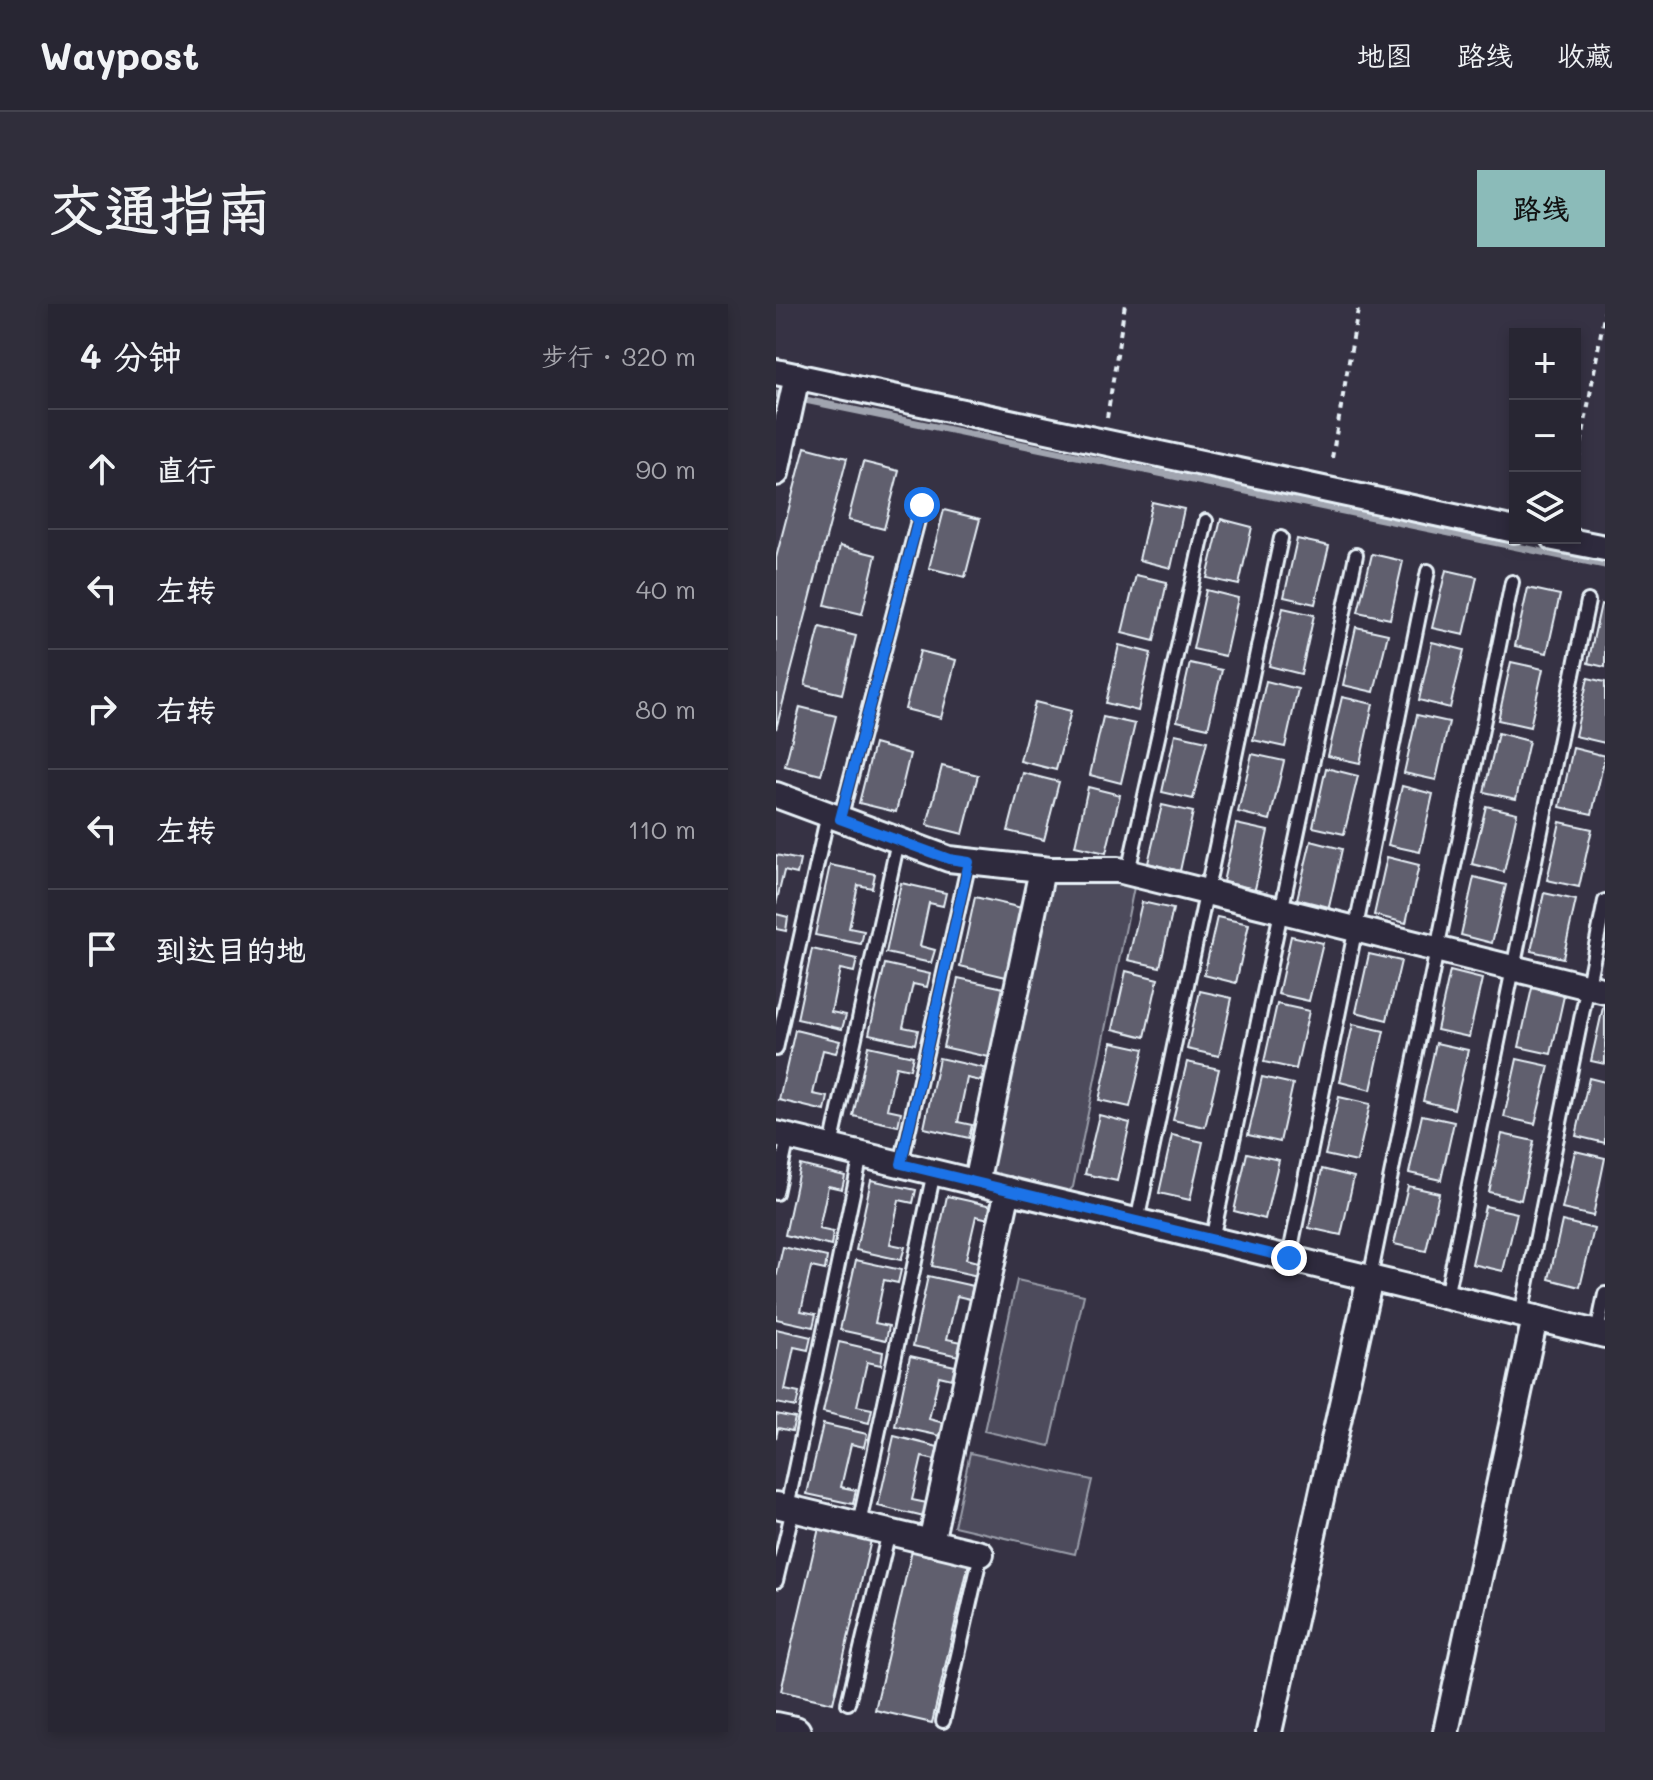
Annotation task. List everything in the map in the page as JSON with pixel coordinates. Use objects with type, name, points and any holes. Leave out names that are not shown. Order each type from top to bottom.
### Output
[{"type":"street","points":[[776,473],[790,386],[1102,444],[1509,529]]},
{"type":"street","points":[[1581,543],[1605,548]]},
{"type":"street","points":[[776,795],[949,859],[1042,870],[1128,872],[1596,989]]},
{"type":"street","points":[[976,1183],[1042,870]]},
{"type":"street","points":[[782,1135],[1601,1334]]},
{"type":"street","points":[[931,1542],[1008,1190]]},
{"type":"street","points":[[1269,1732],[1370,1278]]},
{"type":"street","points":[[1446,1732],[1528,1317]]},
{"type":"street","points":[[785,1507],[981,1554]]},
{"type":"street","points":[[776,1728],[795,1732]]},
{"type":"lane","points":[[776,1049],[834,817],[922,505]]},
{"type":"lane","points":[[1128,872],[1206,521]]},
{"type":"lane","points":[[1137,1222],[1281,538]]},
{"type":"lane","points":[[1212,1240],[1356,555]]},
{"type":"lane","points":[[1289,1258],[1428,571]]},
{"type":"lane","points":[[1370,1278],[1512,582]]},
{"type":"lane","points":[[1446,1297],[1588,601]]},
{"type":"lane","points":[[831,1147],[898,841]]},
{"type":"lane","points":[[901,1164],[969,862]]},
{"type":"lane","points":[[1528,1317],[1596,989],[1605,901]]},
{"type":"lane","points":[[776,1193],[782,1135]]},
{"type":"lane","points":[[776,1581],[785,1507],[861,1155]]},
{"type":"lane","points":[[859,1524],[934,1172]]},
{"type":"lane","points":[[1601,1334],[1605,1294]]},
{"type":"lane","points":[[848,1703],[889,1532]]},
{"type":"lane","points":[[943,1721],[981,1554]]},
{"type":"path","points":[[1102,444],[1125,304]]},
{"type":"path","points":[[1332,458],[1359,304]]},
{"type":"path","points":[[1576,472],[1605,310]]},
{"type":"shaded area","points":[[1054,877],[1122,882],[1134,887],[1073,1187],[1067,1193],[992,1175],[990,1165],[1048,882]]},
{"type":"shaded area","points":[[1017,1280],[1084,1295],[1050,1446],[984,1431]]},
{"type":"shaded area","points":[[970,1453],[1092,1480],[1075,1554],[954,1526]]},
{"type":"building","points":[[805,447],[847,458],[776,729],[776,558]]},
{"type":"building","points":[[863,462],[899,471],[884,529],[848,520]]},
{"type":"building","points":[[1152,502],[1184,509],[1171,568],[1139,560]]},
{"type":"building","points":[[944,510],[980,519],[965,577],[929,568]]},
{"type":"building","points":[[1221,519],[1252,527],[1239,585],[1207,578]]},
{"type":"building","points":[[1297,539],[1329,546],[1315,604],[1284,597]]},
{"type":"building","points":[[840,546],[876,555],[862,614],[825,605]]},
{"type":"building","points":[[1372,554],[1403,561],[1390,619],[1358,612]]},
{"type":"building","points":[[1446,570],[1477,577],[1464,635],[1432,628]]},
{"type":"building","points":[[1136,575],[1167,582],[1154,641],[1122,633]]},
{"type":"building","points":[[1528,588],[1560,595],[1547,653],[1515,646]]},
{"type":"building","points":[[1206,590],[1238,598],[1225,656],[1193,649]]},
{"type":"building","points":[[1601,604],[1605,605],[1605,667],[1588,663]]},
{"type":"building","points":[[1283,608],[1314,615],[1301,674],[1269,666]]},
{"type":"building","points":[[820,627],[856,636],[842,694],[805,685]]},
{"type":"building","points":[[1356,627],[1388,634],[1374,692],[1343,685]]},
{"type":"building","points":[[1432,642],[1464,650],[1450,708],[1419,700]]},
{"type":"building","points":[[1119,645],[1151,653],[1138,711],[1106,703]]},
{"type":"building","points":[[920,651],[956,660],[941,718],[905,709]]},
{"type":"building","points":[[1511,662],[1543,669],[1530,727],[1498,720]]},
{"type":"building","points":[[1190,663],[1222,670],[1208,728],[1177,721]]},
{"type":"building","points":[[1588,678],[1605,682],[1605,743],[1575,736]]},
{"type":"building","points":[[1266,681],[1298,689],[1285,747],[1253,740]]},
{"type":"building","points":[[1342,697],[1373,704],[1360,763],[1328,756]]},
{"type":"building","points":[[1035,702],[1071,711],[1056,770],[1020,761]]},
{"type":"building","points":[[800,707],[836,716],[821,775],[785,766]]},
{"type":"building","points":[[1417,715],[1449,722],[1436,780],[1404,773]]},
{"type":"building","points":[[1103,717],[1135,724],[1121,783],[1090,775]]},
{"type":"building","points":[[1498,733],[1529,741],[1516,799],[1484,792]]},
{"type":"building","points":[[1175,734],[1207,741],[1193,799],[1162,792]]},
{"type":"building","points":[[874,744],[910,754],[896,812],[859,803]]},
{"type":"building","points":[[1573,748],[1605,756],[1592,814],[1560,807]]},
{"type":"building","points":[[1252,754],[1284,761],[1270,820],[1238,812]]},
{"type":"building","points":[[942,766],[978,775],[963,834],[927,825]]},
{"type":"building","points":[[1326,768],[1358,776],[1344,834],[1313,827]]},
{"type":"building","points":[[1023,773],[1059,782],[1044,840],[1008,831]]},
{"type":"building","points":[[1402,786],[1433,794],[1420,852],[1388,845]]},
{"type":"building","points":[[1088,787],[1120,795],[1106,853],[1075,846]]},
{"type":"building","points":[[1162,805],[1193,812],[1180,871],[1148,863]]},
{"type":"building","points":[[1486,806],[1517,813],[1504,872],[1472,864]]},
{"type":"building","points":[[1560,822],[1592,829],[1579,887],[1547,880]]},
{"type":"building","points":[[1236,824],[1268,831],[1255,889],[1223,882]]},
{"type":"building","points":[[1311,841],[1342,849],[1329,907],[1297,899]]},
{"type":"building","points":[[776,855],[800,860],[797,874],[784,871],[776,904]]},
{"type":"building","points":[[1387,857],[1419,865],[1406,923],[1374,915]]},
{"type":"building","points":[[830,865],[875,874],[872,888],[858,885],[849,928],[864,931],[861,944],[815,935]]},
{"type":"building","points":[[1474,877],[1506,885],[1492,943],[1461,935]]},
{"type":"building","points":[[901,883],[946,893],[943,906],[929,903],[920,946],[935,950],[931,963],[886,953]]},
{"type":"building","points":[[1544,893],[1576,900],[1563,958],[1531,951]]},
{"type":"building","points":[[975,897],[1022,908],[1006,977],[960,966]]},
{"type":"building","points":[[1142,902],[1173,909],[1160,967],[1128,960]]},
{"type":"building","points":[[776,914],[788,917],[786,931],[776,929]]},
{"type":"building","points":[[1217,917],[1249,924],[1236,983],[1204,975]]},
{"type":"building","points":[[1291,936],[1323,943],[1309,1001],[1278,994]]},
{"type":"building","points":[[812,949],[857,959],[854,972],[840,969],[831,1012],[846,1015],[842,1029],[797,1019]]},
{"type":"building","points":[[1369,954],[1401,961],[1387,1020],[1356,1012]]},
{"type":"building","points":[[885,964],[930,974],[927,987],[913,984],[903,1027],[918,1030],[915,1044],[869,1034]]},
{"type":"building","points":[[1126,971],[1158,979],[1145,1037],[1113,1029]]},
{"type":"building","points":[[1450,971],[1482,979],[1469,1037],[1437,1030]]},
{"type":"building","points":[[958,978],[1004,988],[989,1057],[943,1047]]},
{"type":"building","points":[[1532,988],[1564,996],[1551,1054],[1519,1047]]},
{"type":"building","points":[[1200,991],[1232,998],[1219,1056],[1187,1049]]},
{"type":"building","points":[[1605,1003],[1605,1064],[1591,1061]]},
{"type":"building","points":[[1277,1004],[1309,1011],[1296,1069],[1264,1062]]},
{"type":"building","points":[[1353,1024],[1384,1031],[1371,1090],[1340,1082]]},
{"type":"building","points":[[795,1030],[840,1041],[836,1053],[823,1050],[813,1094],[828,1097],[825,1111],[779,1100]]},
{"type":"building","points":[[1112,1042],[1144,1049],[1130,1107],[1099,1100]]},
{"type":"building","points":[[1436,1043],[1468,1050],[1454,1109],[1423,1101]]},
{"type":"building","points":[[868,1046],[913,1056],[910,1069],[896,1066],[887,1109],[901,1112],[898,1126],[853,1116]]},
{"type":"building","points":[[939,1058],[984,1068],[981,1081],[967,1078],[958,1122],[972,1125],[969,1138],[924,1128]]},
{"type":"building","points":[[1517,1059],[1549,1066],[1535,1124],[1504,1117]]},
{"type":"building","points":[[1187,1062],[1219,1069],[1205,1127],[1173,1120]]},
{"type":"building","points":[[1262,1077],[1293,1084],[1280,1142],[1248,1135]]},
{"type":"building","points":[[1589,1078],[1605,1082],[1605,1143],[1576,1136]]},
{"type":"building","points":[[1339,1097],[1370,1104],[1357,1162],[1325,1155]]},
{"type":"building","points":[[1099,1115],[1130,1123],[1117,1181],[1085,1174]]},
{"type":"building","points":[[1422,1115],[1454,1122],[1441,1180],[1409,1173]]},
{"type":"building","points":[[1502,1134],[1534,1141],[1521,1200],[1489,1192]]},
{"type":"building","points":[[1172,1135],[1203,1142],[1190,1200],[1159,1193]]},
{"type":"building","points":[[1575,1151],[1605,1158],[1593,1216],[1562,1209]]},
{"type":"building","points":[[1247,1153],[1279,1160],[1265,1219],[1234,1211]]},
{"type":"building","points":[[800,1165],[845,1176],[842,1189],[828,1186],[819,1229],[833,1232],[831,1246],[785,1235]]},
{"type":"building","points":[[1322,1169],[1354,1177],[1341,1235],[1309,1228]]},
{"type":"building","points":[[871,1180],[916,1190],[913,1203],[899,1200],[890,1244],[905,1247],[901,1260],[856,1250]]},
{"type":"building","points":[[1408,1186],[1439,1193],[1426,1251],[1394,1244]]},
{"type":"building","points":[[947,1196],[992,1206],[989,1219],[976,1216],[966,1259],[981,1263],[978,1276],[932,1266]]},
{"type":"building","points":[[1485,1206],[1517,1213],[1503,1271],[1472,1264]]},
{"type":"building","points":[[1562,1221],[1594,1229],[1580,1287],[1549,1279]]},
{"type":"building","points":[[783,1247],[827,1257],[825,1270],[811,1267],[801,1311],[816,1314],[813,1327],[776,1319],[776,1278]]},
{"type":"building","points":[[856,1260],[901,1270],[898,1283],[884,1280],[875,1323],[889,1326],[886,1340],[840,1330]]},
{"type":"building","points":[[928,1276],[973,1286],[970,1299],[957,1296],[947,1339],[962,1342],[959,1356],[913,1346]]},
{"type":"building","points":[[776,1329],[811,1337],[808,1350],[794,1347],[785,1390],[799,1393],[796,1407],[776,1403]]},
{"type":"building","points":[[839,1342],[883,1352],[881,1365],[867,1362],[857,1406],[872,1409],[869,1423],[823,1412]]},
{"type":"building","points":[[910,1356],[955,1366],[952,1379],[939,1376],[929,1419],[944,1423],[941,1436],[895,1426]]},
{"type":"building","points":[[776,1414],[795,1418],[792,1431],[778,1428],[776,1438]]},
{"type":"building","points":[[823,1424],[867,1434],[864,1447],[851,1444],[841,1487],[856,1490],[853,1504],[807,1494]]},
{"type":"building","points":[[894,1436],[938,1447],[935,1460],[922,1457],[912,1500],[927,1503],[924,1517],[878,1506]]},
{"type":"building","points":[[819,1528],[871,1540],[833,1703],[781,1691]]},
{"type":"building","points":[[912,1550],[969,1563],[932,1723],[875,1710]]},
{"type":"waterway","points":[[776,394],[1605,565]]},
{"type":"route","points":[[922,505],[840,819],[949,859],[969,862],[901,1164],[1289,1258]]}]
